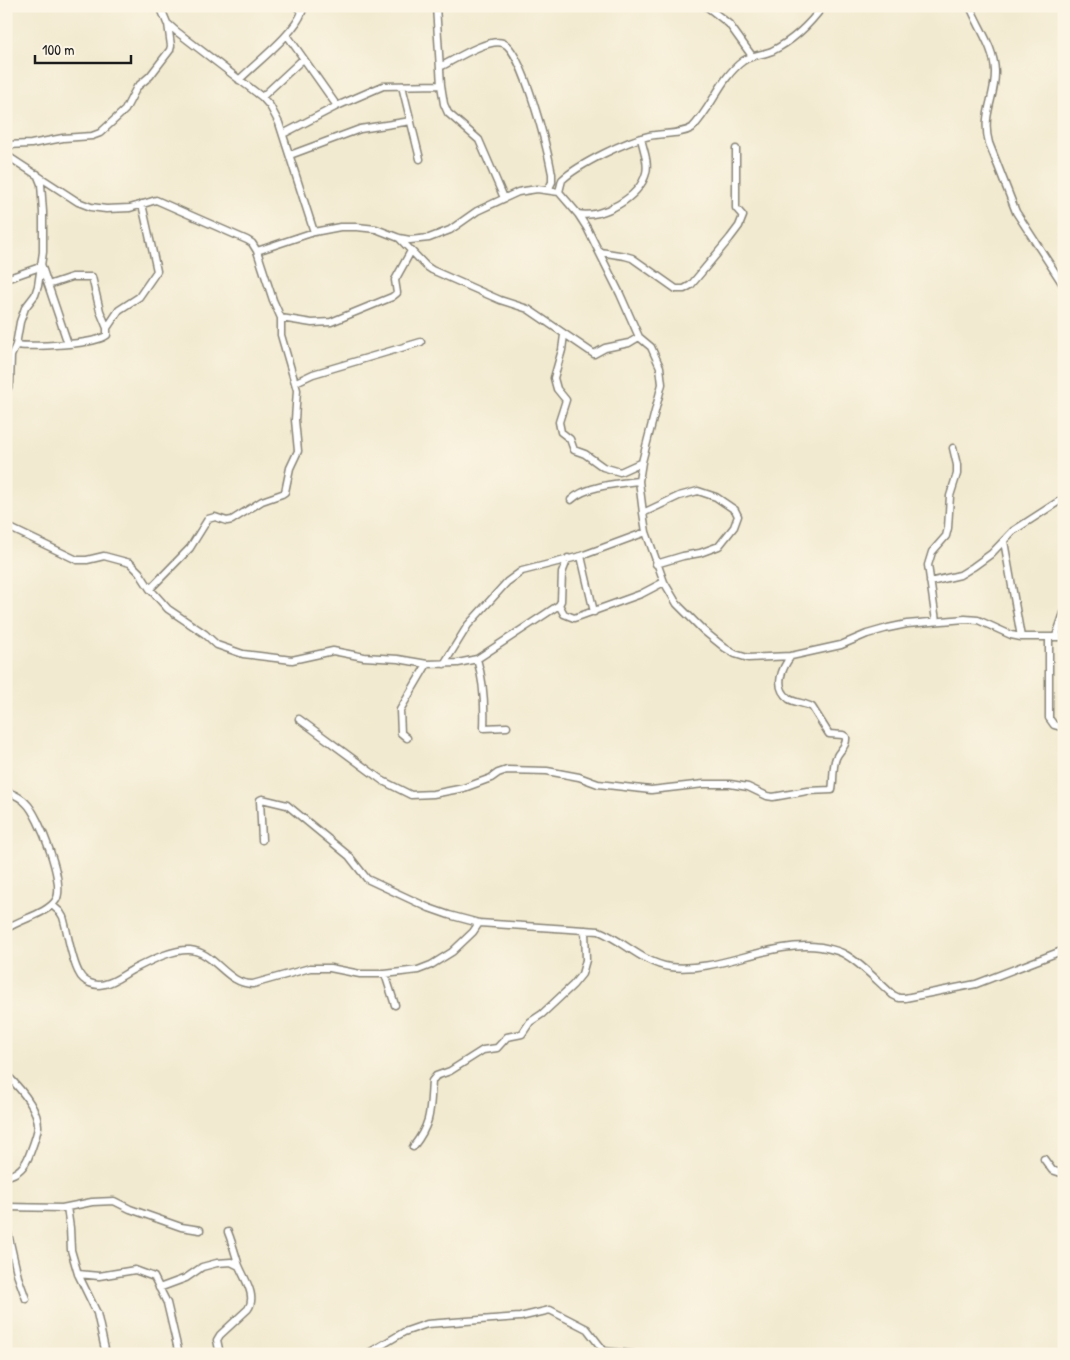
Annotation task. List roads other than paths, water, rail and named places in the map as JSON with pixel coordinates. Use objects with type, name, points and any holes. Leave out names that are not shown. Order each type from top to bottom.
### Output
[{"type":"street","points":[[6,145],[31,144],[63,138],[92,136],[109,127],[125,110],[137,87],[150,76],[170,50],[167,23],[160,6]]},
{"type":"street","points":[[239,80],[286,35],[302,14],[302,11],[296,6]]},
{"type":"street","points":[[436,6],[444,104],[448,113],[479,140],[504,198]]},
{"type":"street","points":[[706,6],[729,24],[752,56]]},
{"type":"street","points":[[559,192],[562,180],[579,166],[641,138],[692,128],[732,72],[752,56],[770,52],[788,42],[824,6]]},
{"type":"street","points":[[970,6],[994,61],[994,84],[985,122],[989,143],[1016,212],[1064,286]]},
{"type":"street","points":[[167,23],[262,97],[276,117],[283,134],[314,232]]},
{"type":"street","points":[[286,35],[337,106]]},
{"type":"street","points":[[440,67],[488,43],[503,43],[509,47],[523,69],[544,142],[552,174],[552,182],[548,190]]},
{"type":"street","points":[[262,97],[303,60]]},
{"type":"street","points":[[283,134],[337,106],[383,86],[441,84]]},
{"type":"street","points":[[402,86],[420,159]]},
{"type":"street","points":[[290,155],[360,129],[410,120]]},
{"type":"street","points":[[578,214],[592,214],[610,208],[628,198],[638,189],[645,176],[647,166],[641,138]]},
{"type":"street","points":[[600,252],[629,257],[676,289],[684,289],[691,285],[730,238],[739,226],[743,216],[736,208],[736,149]]},
{"type":"street","points":[[6,155],[78,202],[91,207],[122,209],[156,200],[237,234],[252,244],[257,252],[281,318],[281,335],[296,382],[298,395],[295,420],[298,451],[290,468],[285,492],[262,501],[230,521],[215,517],[208,519],[190,548],[150,589]]},
{"type":"street","points":[[6,392],[10,383],[12,356],[22,316],[25,308],[35,295],[38,286],[43,246],[43,201],[36,173]]},
{"type":"street","points":[[257,252],[314,232],[340,227],[357,226],[376,229],[399,238],[419,240],[450,230],[477,211],[526,190],[559,192],[578,214],[600,252],[639,337],[654,352],[662,378],[660,394],[642,462],[639,481],[642,513],[656,564],[664,582],[677,604],[704,631],[735,654],[748,658],[791,656],[841,645],[867,634],[888,628],[965,619],[978,620],[1011,635],[1021,637],[1064,637]]},
{"type":"street","points":[[107,328],[119,310],[140,297],[157,271],[142,204]]},
{"type":"street","points":[[399,238],[411,252],[432,270],[500,300],[528,309],[594,354],[605,348],[629,343],[639,337]]},
{"type":"street","points":[[281,318],[312,323],[331,322],[392,297],[397,293],[396,278],[411,252]]},
{"type":"street","points":[[6,279],[40,265]]},
{"type":"street","points":[[40,265],[68,344]]},
{"type":"street","points":[[16,345],[42,346],[87,342],[103,338],[107,334],[107,328],[100,311],[92,277],[72,277],[48,285]]},
{"type":"street","points":[[564,334],[562,350],[554,378],[557,389],[566,400],[559,422],[560,432],[570,440],[574,450],[611,471],[620,472],[642,462]]},
{"type":"street","points":[[296,382],[313,374],[421,342]]},
{"type":"street","points":[[936,621],[928,565],[932,552],[946,536],[948,528],[950,496],[957,474],[953,448]]},
{"type":"street","points":[[571,500],[580,494],[597,488],[639,481]]},
{"type":"street","points":[[642,513],[679,496],[698,491],[716,497],[735,510],[738,516],[734,527],[719,546],[700,553],[656,564]]},
{"type":"street","points":[[930,582],[960,575],[973,567],[1004,541],[1013,530],[1064,498]]},
{"type":"street","points":[[6,526],[77,560],[104,556],[130,564],[139,572],[162,604],[179,618],[205,634],[217,645],[235,652],[292,660],[333,651],[364,657],[398,659],[427,664],[444,664],[477,659],[559,605],[561,602],[562,573],[568,558]]},
{"type":"street","points":[[444,664],[468,625],[507,582],[528,568],[581,556],[646,532]]},
{"type":"street","points":[[1004,541],[1021,637]]},
{"type":"street","points":[[581,556],[594,612]]},
{"type":"street","points":[[559,605],[564,614],[574,618],[641,594],[664,582]]},
{"type":"street","points":[[1064,613],[1052,637],[1049,718],[1054,725],[1064,728]]},
{"type":"street","points":[[299,719],[383,781],[411,795],[434,794],[464,788],[491,778],[498,772],[507,770],[547,771],[579,777],[598,784],[651,790],[704,784],[730,784],[748,787],[766,796],[773,797],[807,791],[832,790],[835,762],[845,745],[846,737],[829,734],[812,707],[790,699],[784,693],[780,677],[782,669],[791,656]]},
{"type":"street","points":[[477,659],[483,681],[484,728],[507,727]]},
{"type":"street","points":[[407,738],[401,732],[400,710],[427,664]]},
{"type":"street","points":[[6,791],[26,802],[38,819],[58,878],[57,899],[52,905],[6,929]]},
{"type":"street","points":[[262,840],[260,800],[285,804],[349,856],[366,879],[430,908],[479,923],[599,931],[614,937],[642,957],[670,967],[691,967],[804,945],[837,950],[854,961],[892,995],[898,998],[967,986],[1064,950]]},
{"type":"street","points":[[52,905],[63,917],[79,975],[93,984],[100,985],[112,982],[162,956],[186,950],[193,950],[207,956],[244,984],[253,984],[310,968],[330,968],[352,973],[385,974],[411,971],[431,965],[452,952],[473,932],[479,923]]},
{"type":"street","points":[[414,1147],[423,1135],[429,1118],[432,1081],[434,1078],[450,1071],[485,1049],[497,1048],[507,1037],[522,1034],[530,1022],[542,1014],[573,985],[585,967],[585,930]]},
{"type":"street","points":[[385,974],[395,1006]]},
{"type":"street","points":[[6,1074],[18,1085],[28,1101],[38,1126],[28,1160],[14,1175],[6,1176]]},
{"type":"street","points":[[1044,1159],[1052,1170],[1064,1174]]},
{"type":"street","points":[[6,1207],[67,1207],[114,1200],[130,1209],[181,1227],[200,1230]]},
{"type":"street","points":[[67,1207],[70,1228],[69,1245],[78,1274],[97,1313],[106,1354]]},
{"type":"street","points":[[6,1225],[18,1277],[26,1299]]},
{"type":"street","points":[[220,1354],[218,1342],[220,1335],[251,1304],[247,1282],[239,1266],[228,1232]]},
{"type":"street","points":[[160,1288],[186,1278],[202,1267],[216,1263],[231,1262],[239,1266]]},
{"type":"street","points":[[78,1274],[99,1276],[127,1270],[141,1271],[154,1276],[170,1315],[179,1354]]},
{"type":"street","points":[[367,1354],[404,1332],[427,1324],[520,1316],[550,1310],[587,1330],[604,1351],[633,1354]]}]
